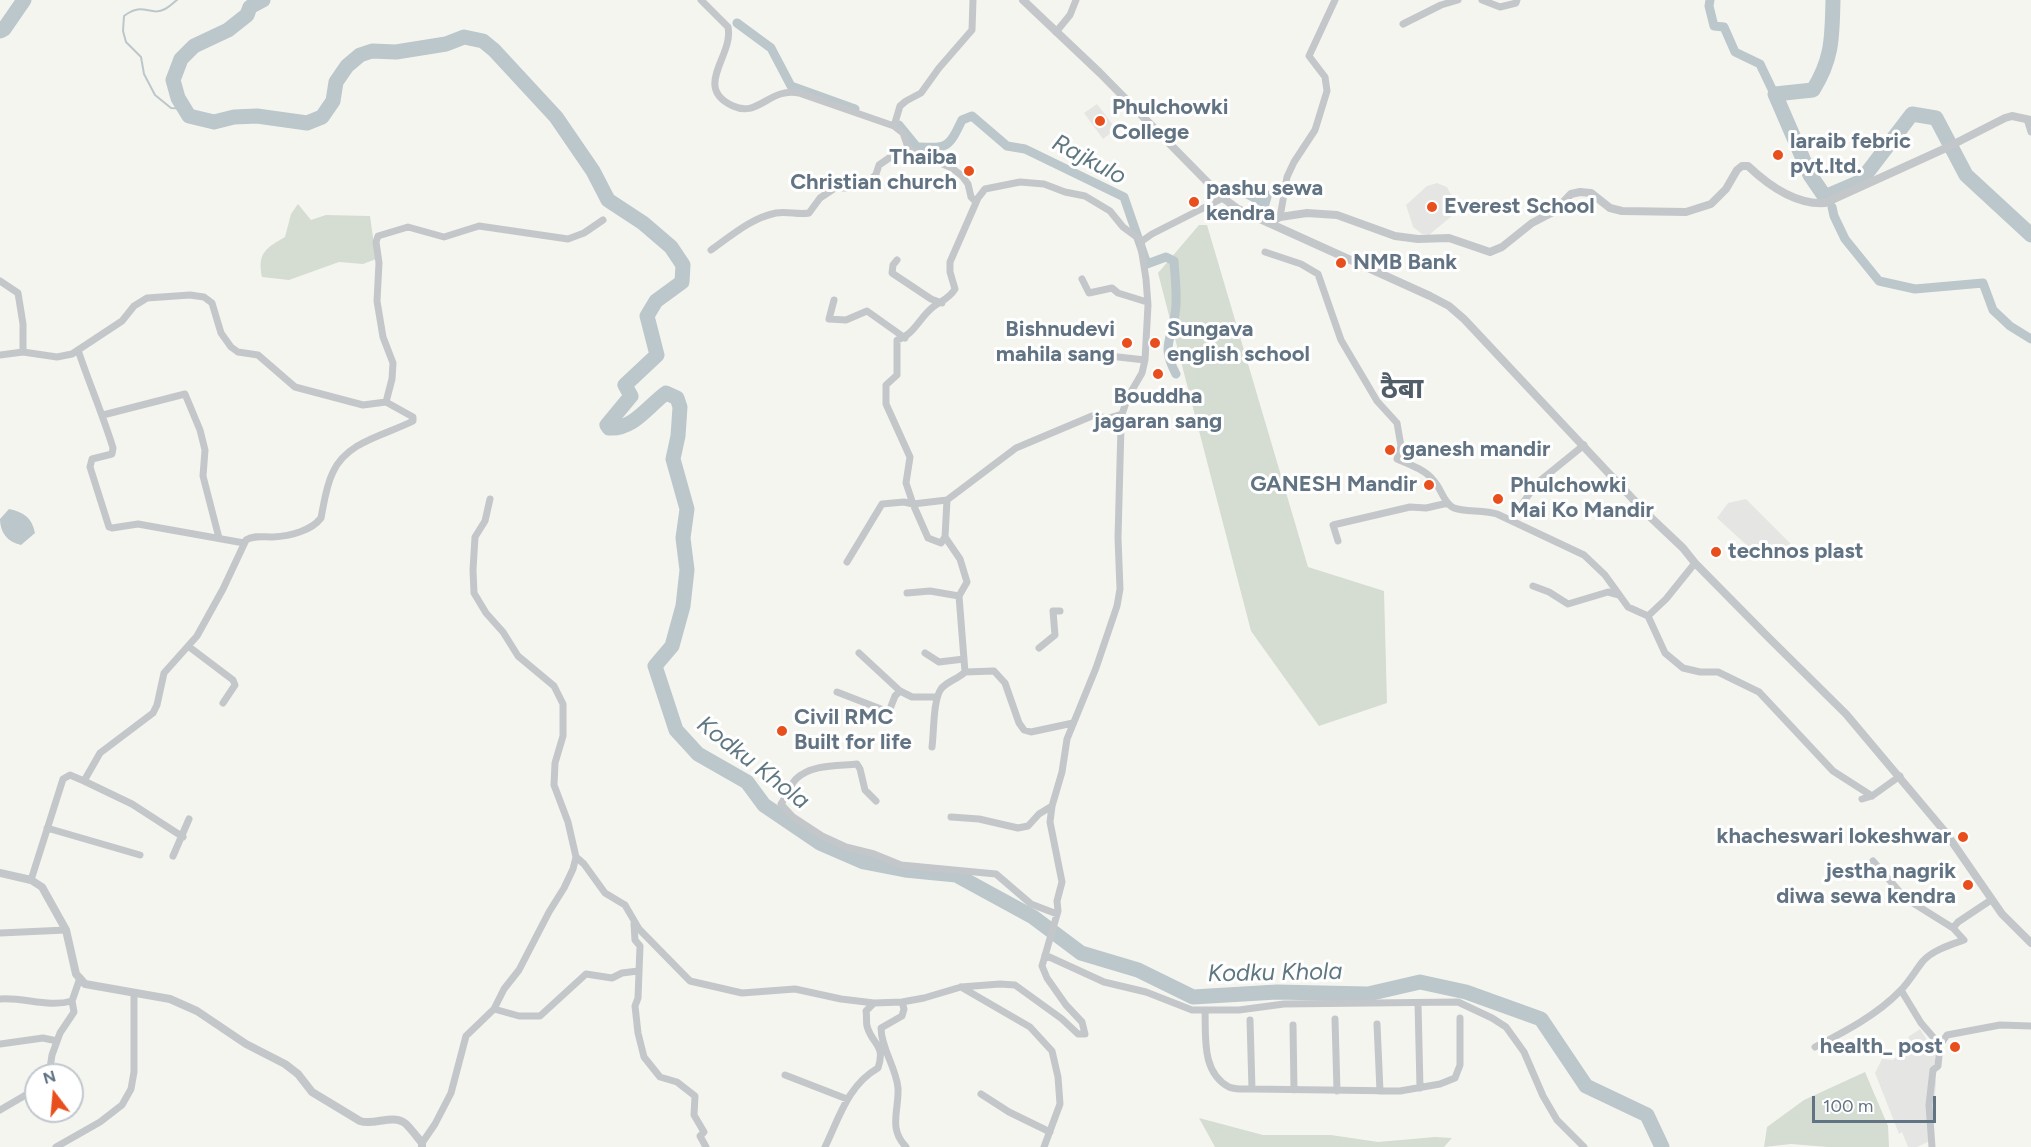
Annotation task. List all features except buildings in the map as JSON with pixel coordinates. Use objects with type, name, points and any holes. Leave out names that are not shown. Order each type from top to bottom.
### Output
[{"type":"street","points":[[700,0],[728,27],[726,51],[715,74],[717,93],[722,100],[737,108],[747,109],[754,108],[772,96],[792,92],[828,102],[894,126],[903,133],[909,150]]},
{"type":"street","points":[[894,126],[900,106],[921,93],[972,30],[973,0]]},
{"type":"street","points":[[1023,0],[1100,72],[1223,198],[1238,209],[1449,306],[1471,326],[1646,513],[1846,714],[1900,776],[1961,853],[1991,900],[2007,920],[2031,943]]},
{"type":"street","points":[[1056,32],[1070,15],[1076,0]]},
{"type":"street","points":[[1280,217],[1287,177],[1315,130],[1328,91],[1325,77],[1309,56],[1335,0]]},
{"type":"street","points":[[1403,24],[1441,4],[1458,0]]},
{"type":"street","points":[[1482,0],[1500,7],[1516,3],[1517,0]]},
{"type":"street","points":[[1269,223],[1280,217],[1307,213],[1337,215],[1395,236],[1418,239],[1449,238],[1490,252],[1502,248],[1532,223],[1555,210],[1571,194],[1580,192],[1591,193],[1610,208],[1622,211],[1686,212],[1711,204],[1726,189],[1737,170],[1742,166],[1748,166],[1765,182],[1786,194],[1806,202],[1825,203],[1946,148],[2005,118],[2013,116],[2029,119],[2031,132]]},
{"type":"street","points":[[711,250],[757,219],[783,213],[809,213],[820,198],[835,188],[852,188],[867,184],[876,174],[879,165],[896,154],[909,150],[952,168],[968,184],[971,197],[976,202]]},
{"type":"street","points":[[947,500],[945,537],[941,543],[928,538],[913,504],[906,483],[910,457],[886,404],[886,385],[897,375],[897,340],[905,338],[932,308],[951,296],[955,289],[950,272],[950,262],[976,202],[985,189],[1020,182],[1044,184],[1085,196],[1110,211],[1123,227],[1142,241]]},
{"type":"street","points":[[576,857],[584,864],[605,893],[625,905],[639,929],[690,981],[742,993],[795,989],[841,999],[874,1002],[902,1002],[961,987],[1016,985],[1062,1019],[1078,1034],[1085,1034],[1082,1022],[1066,1005],[1047,978],[1042,966],[1055,923],[1062,882],[1050,822],[1067,739],[1096,668],[1117,606],[1120,589],[1118,538],[1122,414],[1128,397],[1142,373],[1145,360],[1146,279],[1140,247],[1142,241],[1152,234],[1223,198]]},
{"type":"street","points":[[386,402],[392,379],[393,363],[383,337],[377,301],[379,263],[376,242],[378,236],[408,227],[444,237],[479,226],[568,239],[584,233],[603,220]]},
{"type":"street","points":[[1265,252],[1301,264],[1318,274],[1341,340],[1377,401],[1396,423],[1401,446],[1397,459],[1433,479],[1448,503],[1454,508],[1486,511],[1512,519],[1584,555],[1605,575],[1628,607],[1648,616],[1665,653],[1683,668],[1700,672],[1718,672],[1759,692],[1833,771],[1872,796]]},
{"type":"street","points":[[897,260],[892,273],[931,299],[942,303]]},
{"type":"street","points":[[1082,279],[1089,293],[1112,288],[1118,293],[1147,302]]},
{"type":"street","points":[[0,281],[18,293],[23,324],[23,352]]},
{"type":"street","points":[[0,355],[23,352],[57,357],[72,354],[122,321],[134,306],[147,298],[189,295],[204,297],[212,303],[222,333],[231,347],[238,352],[258,355],[296,387],[363,405],[386,402],[413,417],[413,421],[355,447],[338,464],[332,473],[321,518],[317,523],[292,534],[277,537],[253,537],[244,543],[197,636],[164,673],[158,705],[151,716],[100,753],[84,781]]},
{"type":"street","points":[[834,300],[829,319],[846,320],[867,311],[905,338]]},
{"type":"street","points":[[78,350],[103,415],[113,452],[92,459],[90,467],[109,527],[138,524],[244,543]]},
{"type":"street","points":[[1073,352],[1145,360]]},
{"type":"street","points":[[103,415],[184,394],[200,430],[205,450],[203,476],[219,538]]},
{"type":"street","points":[[847,562],[882,504],[904,502],[913,504],[947,500],[1016,448],[1092,416],[1109,417],[1122,414]]},
{"type":"street","points":[[1512,519],[1536,484],[1584,445]]},
{"type":"street","points":[[0,873],[32,880],[42,887],[66,930],[76,974],[85,984],[170,999],[197,1011],[246,1044],[285,1064],[298,1074],[312,1092],[360,1121],[367,1124],[399,1120],[406,1124],[422,1145],[451,1093],[466,1036],[494,1009],[504,989],[519,970],[564,888],[576,857],[568,822],[554,785],[555,763],[563,736],[563,704],[554,686],[518,656],[474,593],[473,570],[476,537],[485,521],[490,499]]},
{"type":"street","points":[[1338,541],[1333,525],[1410,507],[1426,508],[1448,503]]},
{"type":"street","points":[[945,537],[960,559],[967,582],[959,596],[965,672]]},
{"type":"street","points":[[1648,616],[1673,591],[1695,563]]},
{"type":"street","points":[[1533,586],[1550,592],[1568,604],[1608,592],[1620,596]]},
{"type":"street","points":[[907,593],[930,591],[959,596]]},
{"type":"street","points":[[1039,648],[1055,635],[1053,611],[1059,611]]},
{"type":"street","points":[[188,646],[233,680],[235,685],[223,703]]},
{"type":"street","points":[[858,653],[900,691],[912,697],[936,697]]},
{"type":"street","points":[[925,653],[939,662],[964,659]]},
{"type":"street","points":[[932,747],[936,697],[942,687],[957,680],[965,672],[994,671],[1005,683],[1019,723],[1024,730],[1031,732],[1073,723]]},
{"type":"street","points":[[837,692],[886,711],[890,709],[895,696],[900,691]]},
{"type":"street","points":[[876,801],[865,790],[857,764],[820,768],[808,772],[795,779],[781,804],[802,823],[822,836],[846,847],[901,865],[996,874],[1031,904],[1057,914]]},
{"type":"street","points":[[32,880],[63,779],[70,775],[132,804],[183,837]]},
{"type":"street","points":[[1862,799],[1872,796],[1900,776]]},
{"type":"street","points":[[951,818],[979,819],[1018,828],[1028,826],[1039,814],[1052,806]]},
{"type":"street","points":[[174,856],[189,819]]},
{"type":"street","points":[[47,828],[140,855]]},
{"type":"street","points":[[1815,1047],[1840,1034],[1901,990],[1925,959],[1945,947],[1964,940],[1953,928],[1905,898],[1873,861]]},
{"type":"street","points":[[1953,928],[1958,922],[1991,900]]},
{"type":"street","points":[[634,921],[635,940],[640,946],[638,998],[634,1006],[644,1057],[660,1077],[677,1082],[695,1096],[694,1115],[704,1132],[700,1136],[706,1147]]},
{"type":"street","points":[[0,933],[66,930]]},
{"type":"street","points":[[1045,955],[1058,963],[1104,982],[1146,992],[1192,1010],[1239,1010],[1284,1004],[1458,1002],[1506,1027],[1524,1053],[1543,1096],[1557,1120],[1584,1147]]},
{"type":"street","points":[[494,1009],[519,1016],[540,1016],[586,974],[612,978],[622,973],[638,970]]},
{"type":"street","points":[[51,1063],[57,1041],[74,1012],[72,1001],[80,978]]},
{"type":"street","points":[[961,987],[1030,1027],[1052,1051],[1058,1077],[1060,1104],[1044,1147]]},
{"type":"street","points":[[1901,990],[1921,1023],[1940,1045]]},
{"type":"street","points":[[56,1147],[100,1122],[122,1105],[131,1089],[134,1072],[134,993]]},
{"type":"street","points":[[0,999],[65,1003],[72,1001]]},
{"type":"street","points":[[825,1147],[847,1099],[867,1075],[878,1068],[882,1056],[878,1044],[867,1028],[866,1011],[874,1002]]},
{"type":"street","points":[[902,1002],[904,1009],[902,1016],[881,1028],[881,1036],[895,1072],[898,1088],[895,1129],[897,1138],[906,1147]]},
{"type":"street","points":[[1418,1003],[1420,1088]]},
{"type":"street","points":[[1205,1010],[1208,1062],[1216,1077],[1230,1088],[1252,1089],[1400,1091],[1440,1084],[1455,1078],[1460,1065],[1460,1018]]},
{"type":"street","points":[[1335,1019],[1336,1091]]},
{"type":"street","points":[[1250,1020],[1252,1089]]},
{"type":"street","points":[[1377,1024],[1380,1091]]},
{"type":"street","points":[[1293,1025],[1294,1090]]},
{"type":"street","points":[[1932,1147],[1929,1106],[1933,1070],[1938,1066],[1940,1045],[1947,1035],[2000,1025],[2031,1026]]},
{"type":"street","points":[[0,1044],[43,1038],[57,1041]]},
{"type":"street","points":[[785,1075],[847,1099]]},
{"type":"street","points":[[981,1094],[1008,1112],[1050,1132]]},
{"type":"street","points":[[0,1110],[24,1096]]},
{"type":"shaded area","name":"Phulchowki College","points":[[1097,104],[1116,129],[1103,139],[1084,113]]},
{"type":"shaded area","name":"Everest School","points":[[1437,183],[1447,187],[1459,210],[1429,235],[1422,234],[1413,227],[1406,205],[1427,186]]},
{"type":"shaded area","points":[[1255,187],[1273,192],[1268,210],[1245,198]]},
{"type":"shaded area","points":[[298,204],[311,220],[326,215],[370,216],[376,259],[363,264],[339,262],[289,280],[262,277],[261,262],[264,252],[285,237],[291,214]]},
{"type":"shaded area","points":[[1199,225],[1207,225],[1308,567],[1384,591],[1387,703],[1319,726],[1251,631],[1158,273]]},
{"type":"shaded area","points":[[1746,499],[1794,547],[1783,560],[1766,546],[1753,551],[1717,518],[1728,503]]},
{"type":"shaded area","points":[[9,509],[26,516],[34,528],[35,533],[21,545],[8,539],[1,528],[0,519]]},
{"type":"shaded area","points":[[1920,1029],[1934,1051],[1936,1067],[1933,1070],[1936,1082],[1932,1140],[1917,1147],[1908,1147],[1902,1132],[1899,1134],[1875,1073],[1882,1059],[1893,1060],[1912,1043],[1908,1037]]},
{"type":"shaded area","points":[[1865,1072],[1888,1126],[1889,1147],[1828,1147],[1791,1144],[1764,1147],[1767,1127],[1804,1100]]},
{"type":"shaded area","points":[[1199,1118],[1263,1135],[1331,1135],[1378,1142],[1435,1137],[1452,1138],[1444,1147],[1215,1147]]},
{"type":"waterway","name":"Kodku Khola","points":[[0,31],[4,29],[24,0]]},
{"type":"waterway","points":[[177,0],[160,11],[141,9],[124,16],[123,31],[126,42],[141,57],[144,74],[155,95],[171,108],[185,109]]},
{"type":"waterway","name":"Kodku Khola","points":[[263,0],[250,7],[247,15],[228,30],[194,46],[181,59],[173,80],[178,98],[189,116],[214,122],[234,117],[257,116],[307,123],[322,117],[333,101],[336,82],[347,66],[360,55],[372,51],[396,52],[446,44],[464,37],[483,41],[556,117],[593,171],[608,200],[643,223],[671,247],[683,265],[682,282],[656,301],[647,316],[657,355],[625,385],[631,396],[607,425],[609,428],[626,425],[666,393],[677,398],[680,407],[678,436],[673,459],[687,509],[683,538],[687,570],[683,606],[672,646],[655,666],[676,730],[698,754],[747,782],[764,805],[820,843],[864,862],[905,870],[956,875],[1033,917],[1081,953],[1138,970],[1193,997],[1277,992],[1368,994],[1420,982],[1466,992],[1541,1019],[1586,1086],[1647,1115],[1662,1147]]},
{"type":"waterway","points":[[1710,0],[1709,6],[1714,26],[1724,27],[1735,52],[1760,64],[1811,171],[1826,193]]},
{"type":"waterway","points":[[1833,0],[1832,36],[1828,57],[1813,90],[1775,94],[1810,175],[1825,197],[1860,182],[1912,114],[1936,118],[1966,175],[2031,235]]},
{"type":"waterway","name":"Rajkulo","points":[[737,23],[771,48],[791,86],[855,109]]},
{"type":"waterway","name":"Rajkulo","points":[[899,125],[917,147],[941,147],[950,142],[962,120],[972,116],[1007,146],[1025,149],[1124,197],[1147,264],[1166,257],[1174,261],[1176,308],[1168,350],[1171,365],[1176,374]]},
{"type":"waterway","points":[[1832,207],[1845,239],[1879,281],[1915,289],[1983,283],[1993,310],[2010,326],[2031,339]]},
{"type":"place","name":"Phulchowki College","points":[[1100,121]]},
{"type":"place","name":"laraib febric pvt.ltd.","points":[[1778,155]]},
{"type":"place","name":"Thaiba Christian church","points":[[969,171]]},
{"type":"place","name":"pashu sewa kendra","points":[[1194,202]]},
{"type":"place","name":"Everest School","points":[[1432,207]]},
{"type":"place","name":"NMB Bank","points":[[1341,263]]},
{"type":"place","name":"Bishnudevi mahila sang","points":[[1127,343]]},
{"type":"place","name":"Sungava english school","points":[[1155,343]]},
{"type":"place","name":"Bouddha jagaran sang","points":[[1158,374]]},
{"type":"place","name":"ganesh mandir","points":[[1390,450]]},
{"type":"place","name":"GANESH Mandir","points":[[1429,485]]},
{"type":"place","name":"Phulchowki Mai Ko Mandir","points":[[1498,499]]},
{"type":"place","name":"technos plast","points":[[1716,552]]},
{"type":"place","name":"Civil RMC Built for life","points":[[782,731]]},
{"type":"place","name":"khacheswari lokeshwar","points":[[1963,837]]},
{"type":"place","name":"jestha nagrik diwa sewa kendra","points":[[1968,885]]},
{"type":"place","name":"health_ post","points":[[1955,1047]]},
{"type":"district","name":"ठैबा","points":[[1402,390]]}]
